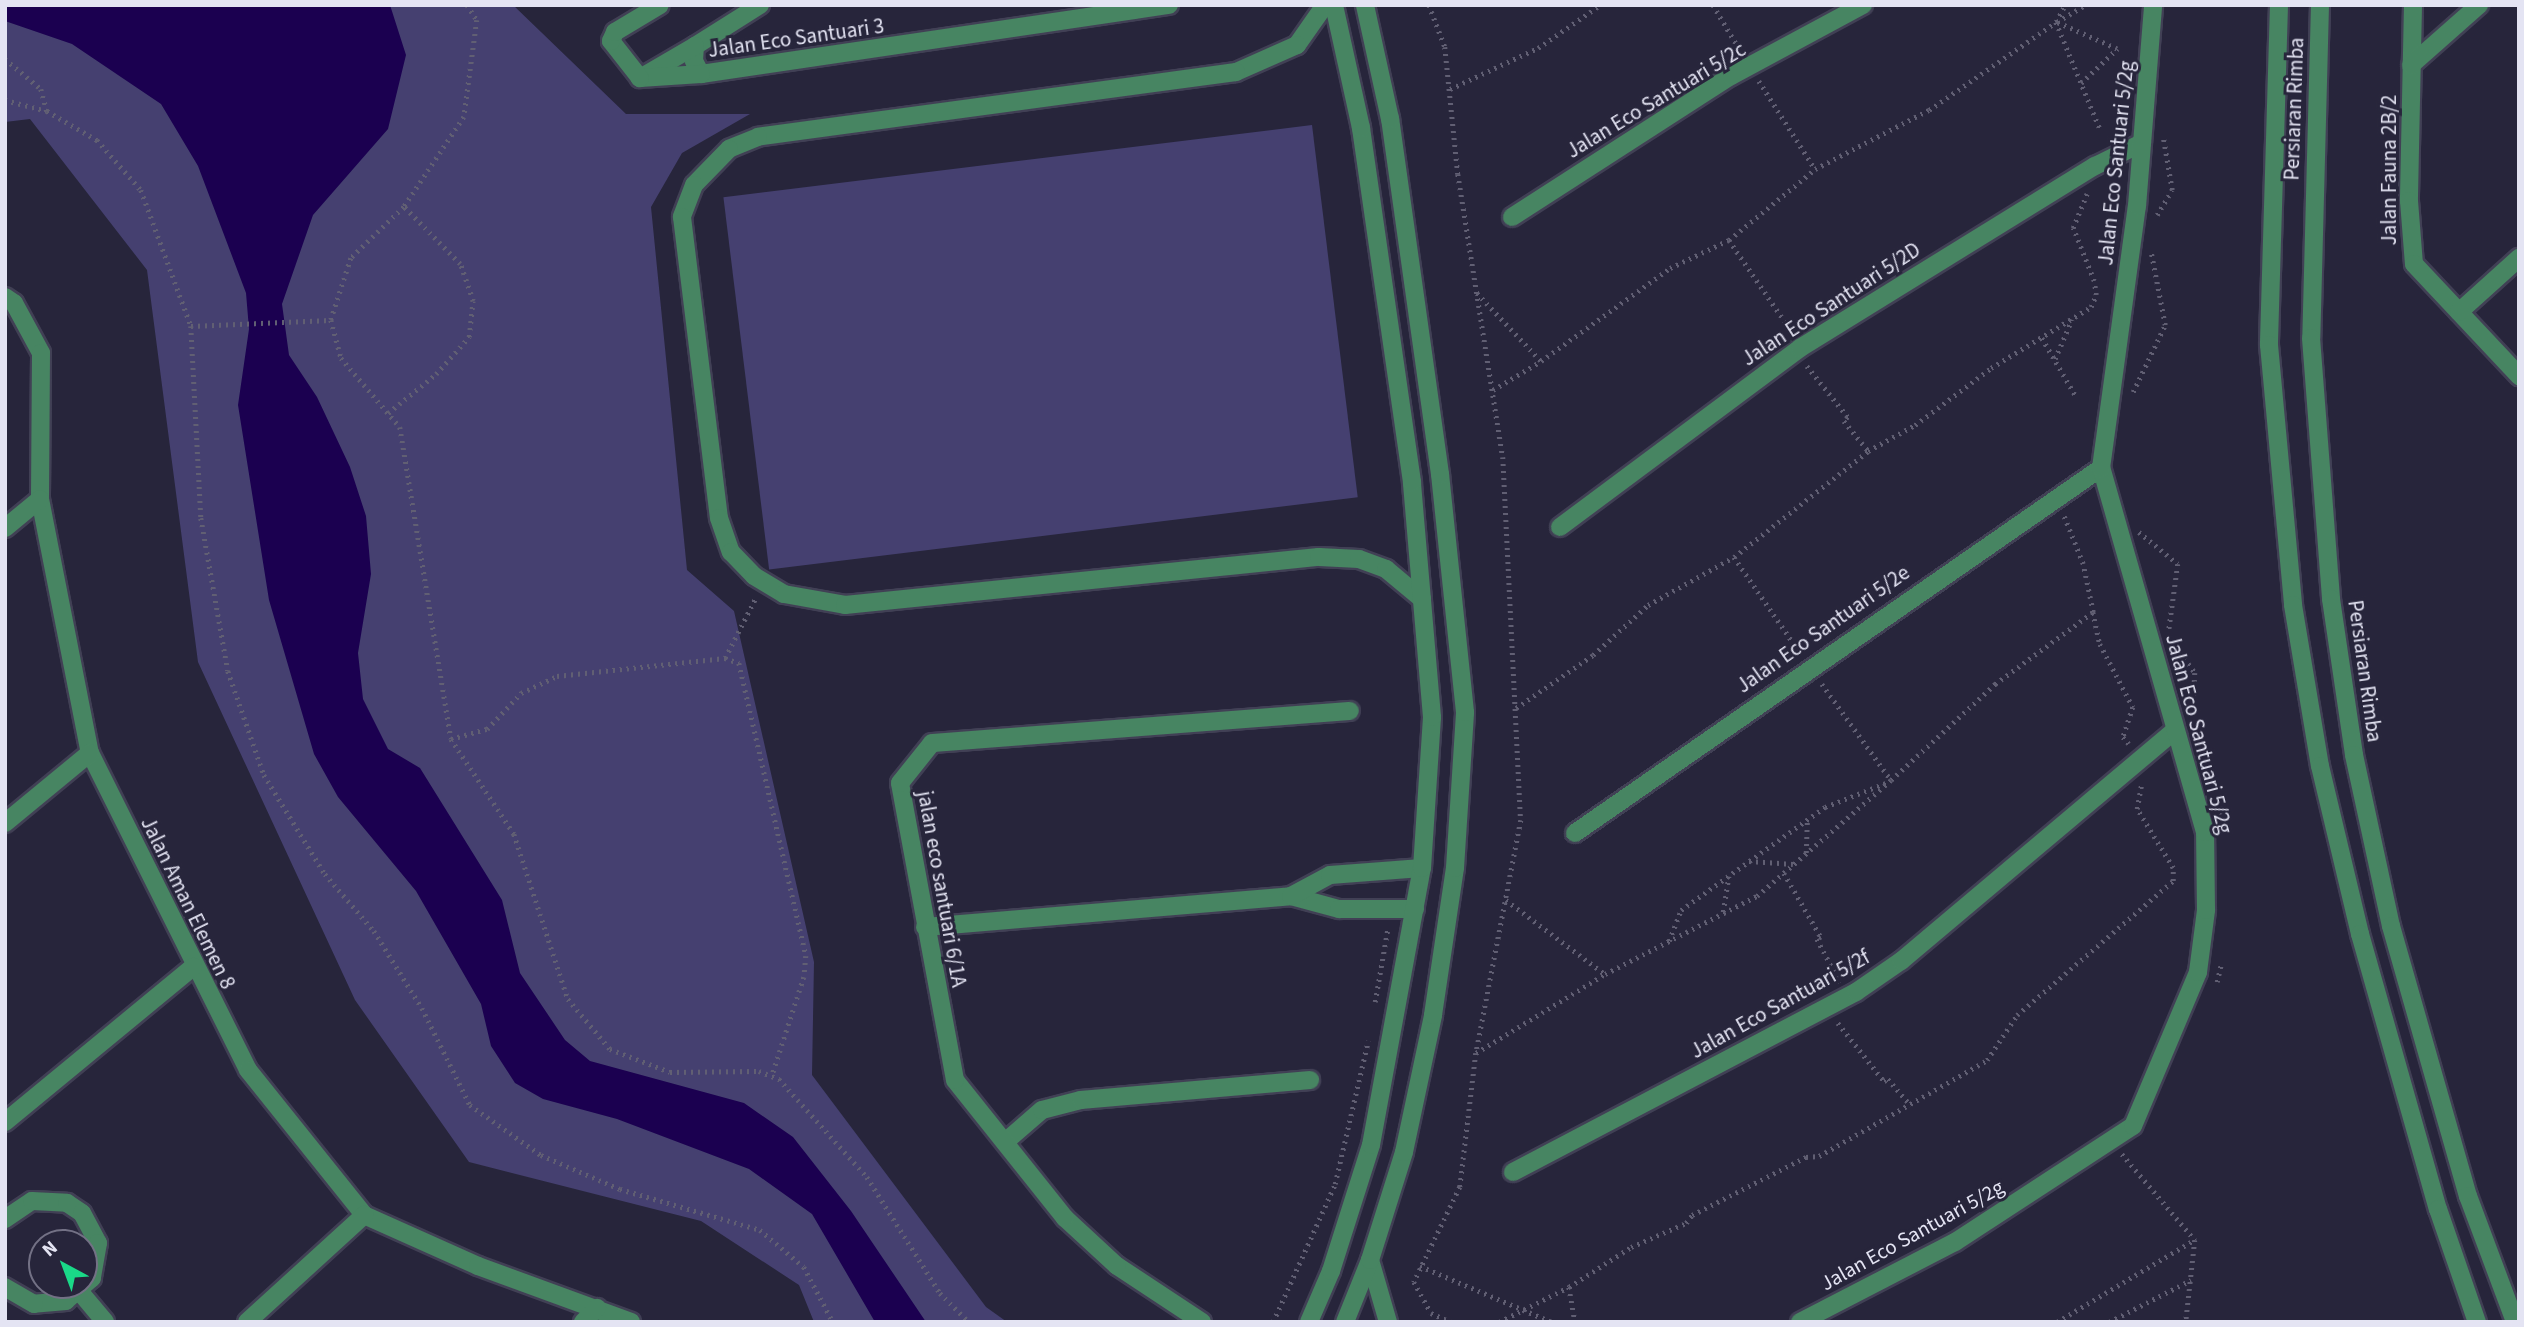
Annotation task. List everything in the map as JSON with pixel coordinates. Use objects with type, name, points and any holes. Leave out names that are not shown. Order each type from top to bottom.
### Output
[{"type":"street","points":[[640,78],[611,41],[615,33],[660,5]]},
{"type":"street","name":"Jalan Eco Santuari 3","points":[[760,5],[695,46],[694,61],[701,74],[1169,5]]},
{"type":"street","points":[[1325,5],[1297,45],[1237,72],[758,137],[729,149],[694,185],[682,217],[719,518],[731,552],[764,582],[784,594],[845,605],[1319,557],[1359,559],[1386,569],[1422,599]]},
{"type":"street","points":[[1309,1322],[1331,1271],[1371,1144],[1422,868],[1432,717],[1412,482],[1361,128],[1334,5]]},
{"type":"street","points":[[1345,1322],[1370,1261],[1404,1152],[1433,1015],[1455,868],[1465,712],[1419,324],[1390,119],[1365,5]]},
{"type":"street","name":"Jalan Eco Santuari 5/2c","points":[[1512,216],[1750,67],[1863,5]]},
{"type":"street","name":"Jalan Eco Santuari 5/2g","points":[[1800,1322],[1955,1242],[2133,1126],[2199,972],[2206,910],[2205,832],[2101,468],[2142,144],[2153,5]]},
{"type":"street","name":"Persiaran Rimba","points":[[2279,5],[2269,345],[2293,605],[2320,766],[2360,934],[2438,1209],[2477,1322]]},
{"type":"street","name":"Persiaran Rimba","points":[[2320,5],[2311,338],[2331,599],[2354,755],[2391,926],[2426,1052],[2468,1196],[2515,1322]]},
{"type":"street","name":"Jalan Fauna 2B/2","points":[[2413,5],[2411,250],[2414,264],[2519,376]]},
{"type":"street","points":[[2411,65],[2479,5]]},
{"type":"street","points":[[640,78],[695,46]]},
{"type":"street","points":[[640,78],[701,74]]},
{"type":"street","name":"Jalan Eco Santuari 5/2D","points":[[1560,527],[1765,371],[2088,170],[2142,144]]},
{"type":"street","points":[[2459,312],[2519,258]]},
{"type":"street","name":"Jalan Aman Elemen 8","points":[[5,297],[14,303],[40,353],[40,499],[90,753],[193,967],[248,1070],[364,1215],[478,1266],[631,1322]]},
{"type":"street","name":"Jalan Eco Santuari 5/2e","points":[[1575,833],[2055,496],[2101,468]]},
{"type":"street","points":[[5,528],[40,499]]},
{"type":"street","name":"jalan eco santuari 6/1A","points":[[1202,1322],[1115,1264],[1065,1218],[955,1080],[900,783],[932,743],[1350,711]]},
{"type":"street","name":"Jalan Eco Santuari 5/2f","points":[[1513,1172],[1856,992],[1901,961],[2174,731]]},
{"type":"street","points":[[5,823],[90,753]]},
{"type":"street","points":[[925,928],[1291,895],[1330,875],[1422,868]]},
{"type":"street","points":[[1291,895],[1319,906],[1415,909]]},
{"type":"street","points":[[5,1122],[193,967]]},
{"type":"street","points":[[1005,1142],[1042,1110],[1081,1100],[1310,1080]]},
{"type":"street","points":[[9,1207],[49,1199],[82,1213],[90,1229]]},
{"type":"street","points":[[247,1322],[364,1215]]},
{"type":"street","points":[[1370,1261],[1388,1322]]},
{"type":"street","points":[[10,1298],[50,1305],[64,1299]]},
{"type":"street","points":[[86,1299],[105,1322]]},
{"type":"street","points":[[583,1322],[597,1308]]},
{"type":"path","points":[[467,5],[477,20],[464,117],[404,207],[351,258],[331,320],[341,358],[400,426],[451,738],[514,834],[568,999],[610,1049],[670,1072],[759,1072],[772,1076],[867,1177],[940,1293],[969,1322]]},
{"type":"path","points":[[1450,89],[1538,48],[1600,5]]},
{"type":"path","points":[[1713,5],[1815,169]]},
{"type":"path","points":[[2056,22],[2065,5]]},
{"type":"path","points":[[1493,390],[1541,361],[1623,298],[1670,268],[1729,240],[1815,169],[1929,110],[2085,5]]},
{"type":"path","points":[[2056,22],[2117,49],[2081,83]]},
{"type":"path","points":[[2056,22],[2100,129]]},
{"type":"path","points":[[5,59],[41,89],[47,111]]},
{"type":"path","points":[[5,100],[47,111],[97,140],[141,190],[191,326],[201,518],[228,671],[260,762],[325,874],[374,931],[422,1008],[470,1105],[541,1155],[620,1189],[760,1230],[804,1267],[832,1322]]},
{"type":"path","points":[[1515,709],[1593,655],[1648,605],[1734,556],[1868,452],[1915,425],[1991,368],[2091,307],[2096,295],[2073,228],[2093,180],[2088,170]]},
{"type":"path","points":[[388,413],[436,373],[469,337],[473,301],[460,264],[404,207]]},
{"type":"path","points":[[1477,293],[1541,361]]},
{"type":"path","points":[[2054,360],[2072,319]]},
{"type":"path","points":[[191,326],[331,320]]},
{"type":"path","points":[[2042,338],[2077,398]]},
{"type":"path","points":[[1499,1322],[1522,1308],[1569,1287],[1631,1247],[1806,1157],[1819,1156],[1987,1060],[2017,1015],[2173,881],[2173,869],[2137,809],[2145,765],[2123,737],[2133,707],[2100,644],[2083,564],[2055,496]]},
{"type":"path","points":[[1734,556],[1891,780]]},
{"type":"path","points":[[725,657],[764,582]]},
{"type":"path","points":[[1476,1053],[1605,974],[1757,896],[1891,780],[1995,684],[2093,612]]},
{"type":"path","points":[[451,738],[487,729],[521,693],[557,676],[725,657],[739,663],[747,686],[806,956],[804,977],[772,1076]]},
{"type":"path","points":[[1668,942],[1681,910],[1748,861],[1825,807],[1891,780]]},
{"type":"path","points":[[1806,853],[1807,819]]},
{"type":"path","points":[[1748,861],[1793,864]]},
{"type":"path","points":[[1723,913],[1729,875]]},
{"type":"path","points":[[1506,900],[1605,974]]},
{"type":"path","points":[[1374,1010],[1391,909]]},
{"type":"path","points":[[1273,1322],[1335,1184],[1369,1035]]},
{"type":"path","points":[[2057,1322],[2195,1240]]},
{"type":"path","points":[[1420,1266],[1552,1322]]},
{"type":"path","points":[[2109,1322],[2191,1280]]},
{"type":"path","points":[[1569,1287],[1574,1322]]},
{"type":"shaded area","points":[[5,5],[513,5],[626,114],[750,114],[682,153],[651,207],[687,570],[734,611],[814,962],[812,1075],[986,1307],[1007,1322],[814,1322],[799,1285],[701,1221],[469,1162],[355,1000],[198,662],[147,270],[30,119],[5,122]]},
{"type":"shaded area","points":[[5,5],[390,5],[406,55],[388,129],[313,215],[282,304],[289,355],[317,397],[350,467],[366,516],[371,574],[358,653],[363,699],[388,749],[420,768],[502,900],[520,973],[565,1040],[590,1061],[744,1103],[793,1137],[851,1211],[926,1322],[875,1322],[812,1214],[749,1169],[617,1119],[543,1099],[515,1083],[491,1046],[481,1004],[416,891],[338,797],[314,754],[269,600],[238,405],[249,329],[246,293],[198,166],[161,104],[72,44],[5,21]]},
{"type":"shaded area","points":[[1312,125],[1358,497],[769,569],[723,197]]}]
